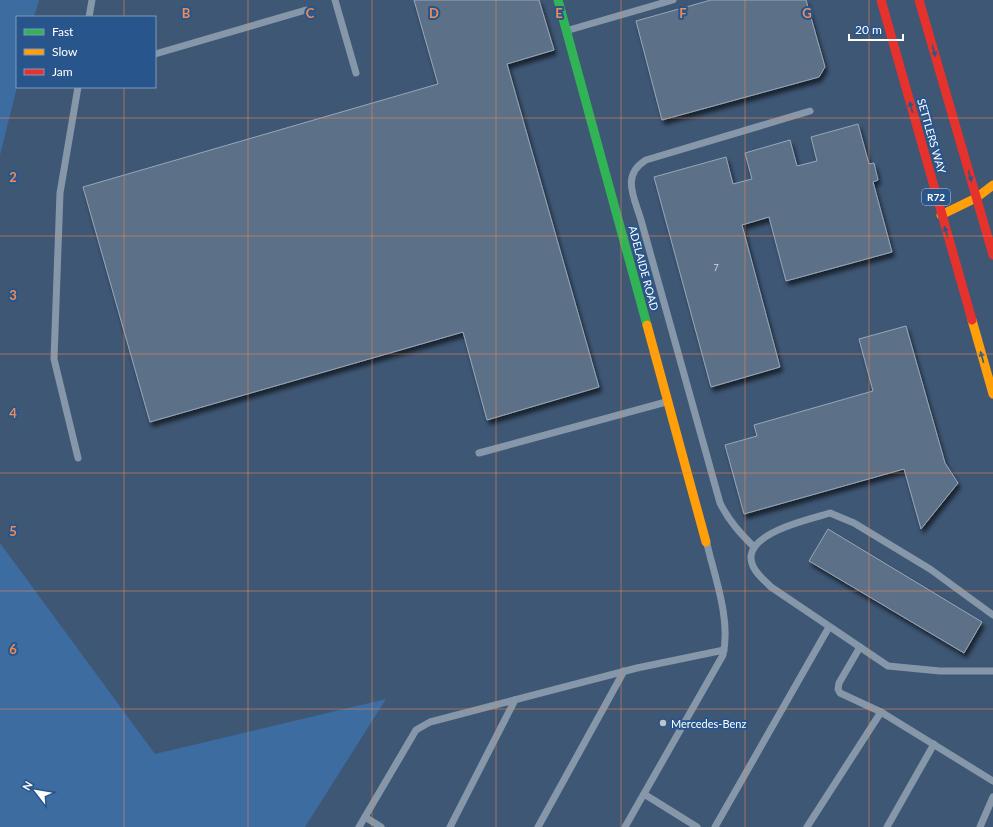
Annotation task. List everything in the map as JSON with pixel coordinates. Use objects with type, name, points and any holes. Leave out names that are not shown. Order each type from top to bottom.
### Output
[{"type":"main road","name":"ADELAIDE ROAD","points":[[558,0],[706,542]]},
{"type":"main road","name":"SETTLERS WAY","points":[[881,0],[993,394]]},
{"type":"main road","points":[[919,0],[993,256]]},
{"type":"main road","points":[[941,215],[976,198],[993,185]]},
{"type":"lane","points":[[89,16],[92,0]]},
{"type":"lane","points":[[335,0],[356,73]]},
{"type":"lane","points":[[567,31],[673,0]]},
{"type":"lane","points":[[156,54],[306,10]]},
{"type":"lane","points":[[78,88],[60,193],[54,359],[78,458]]},
{"type":"lane","points":[[754,547],[727,518],[720,503],[640,220],[631,183],[631,174],[639,164],[646,160],[810,111]]},
{"type":"lane","points":[[479,453],[668,402]]},
{"type":"lane","points":[[993,616],[930,569],[854,523],[830,513],[786,526],[762,540],[754,547],[751,557],[752,564],[758,574],[771,587],[888,666],[894,668],[940,671],[993,671]]},
{"type":"lane","points":[[625,827],[724,650],[726,627],[706,542]]},
{"type":"lane","points":[[715,827],[829,627]]},
{"type":"lane","points":[[860,647],[839,682],[838,689],[844,696],[881,712],[993,781]]},
{"type":"lane","points":[[358,827],[416,730],[430,722],[624,671],[724,650]]},
{"type":"lane","points":[[538,827],[624,671]]},
{"type":"lane","points":[[450,827],[515,700]]},
{"type":"lane","points":[[807,827],[881,712]]},
{"type":"lane","points":[[887,827],[934,744]]},
{"type":"lane","points":[[644,794],[697,827]]},
{"type":"lane","points":[[980,827],[993,796]]},
{"type":"lane","points":[[365,817],[381,827]]},
{"type":"shaded area","points":[[0,0],[39,0],[34,16],[16,16],[17,88],[0,155]]},
{"type":"shaded area","points":[[0,543],[155,754],[386,699],[305,827],[0,827]]},
{"type":"building","points":[[414,0],[539,0],[554,50],[507,64],[599,387],[487,420],[463,332],[150,422],[83,187],[438,84]]},
{"type":"building","points":[[711,0],[806,0],[825,67],[819,77],[662,120],[636,21]]},
{"type":"building","points":[[858,124],[869,164],[874,163],[878,180],[873,182],[892,252],[786,281],[769,217],[742,225],[780,367],[711,387],[654,177],[726,157],[733,184],[752,179],[745,153],[790,140],[797,166],[817,161],[811,137]]},
{"type":"building","points":[[906,326],[945,463],[958,483],[921,529],[904,469],[744,514],[725,445],[757,436],[754,425],[873,391],[859,339]]},
{"type":"building","points":[[828,529],[982,622],[964,653],[809,561]]},
{"type":"traffic: fast","points":[[558,0],[647,325]]},
{"type":"traffic: slow","points":[[941,215],[976,198],[993,185]]},
{"type":"traffic: slow","points":[[972,320],[993,394]]},
{"type":"traffic: slow","points":[[647,325],[706,542]]},
{"type":"traffic: jam","points":[[881,0],[972,320]]},
{"type":"traffic: jam","points":[[919,0],[993,255]]},
{"type":"place","name":"Mercedes-Benz","points":[[663,723]]}]
